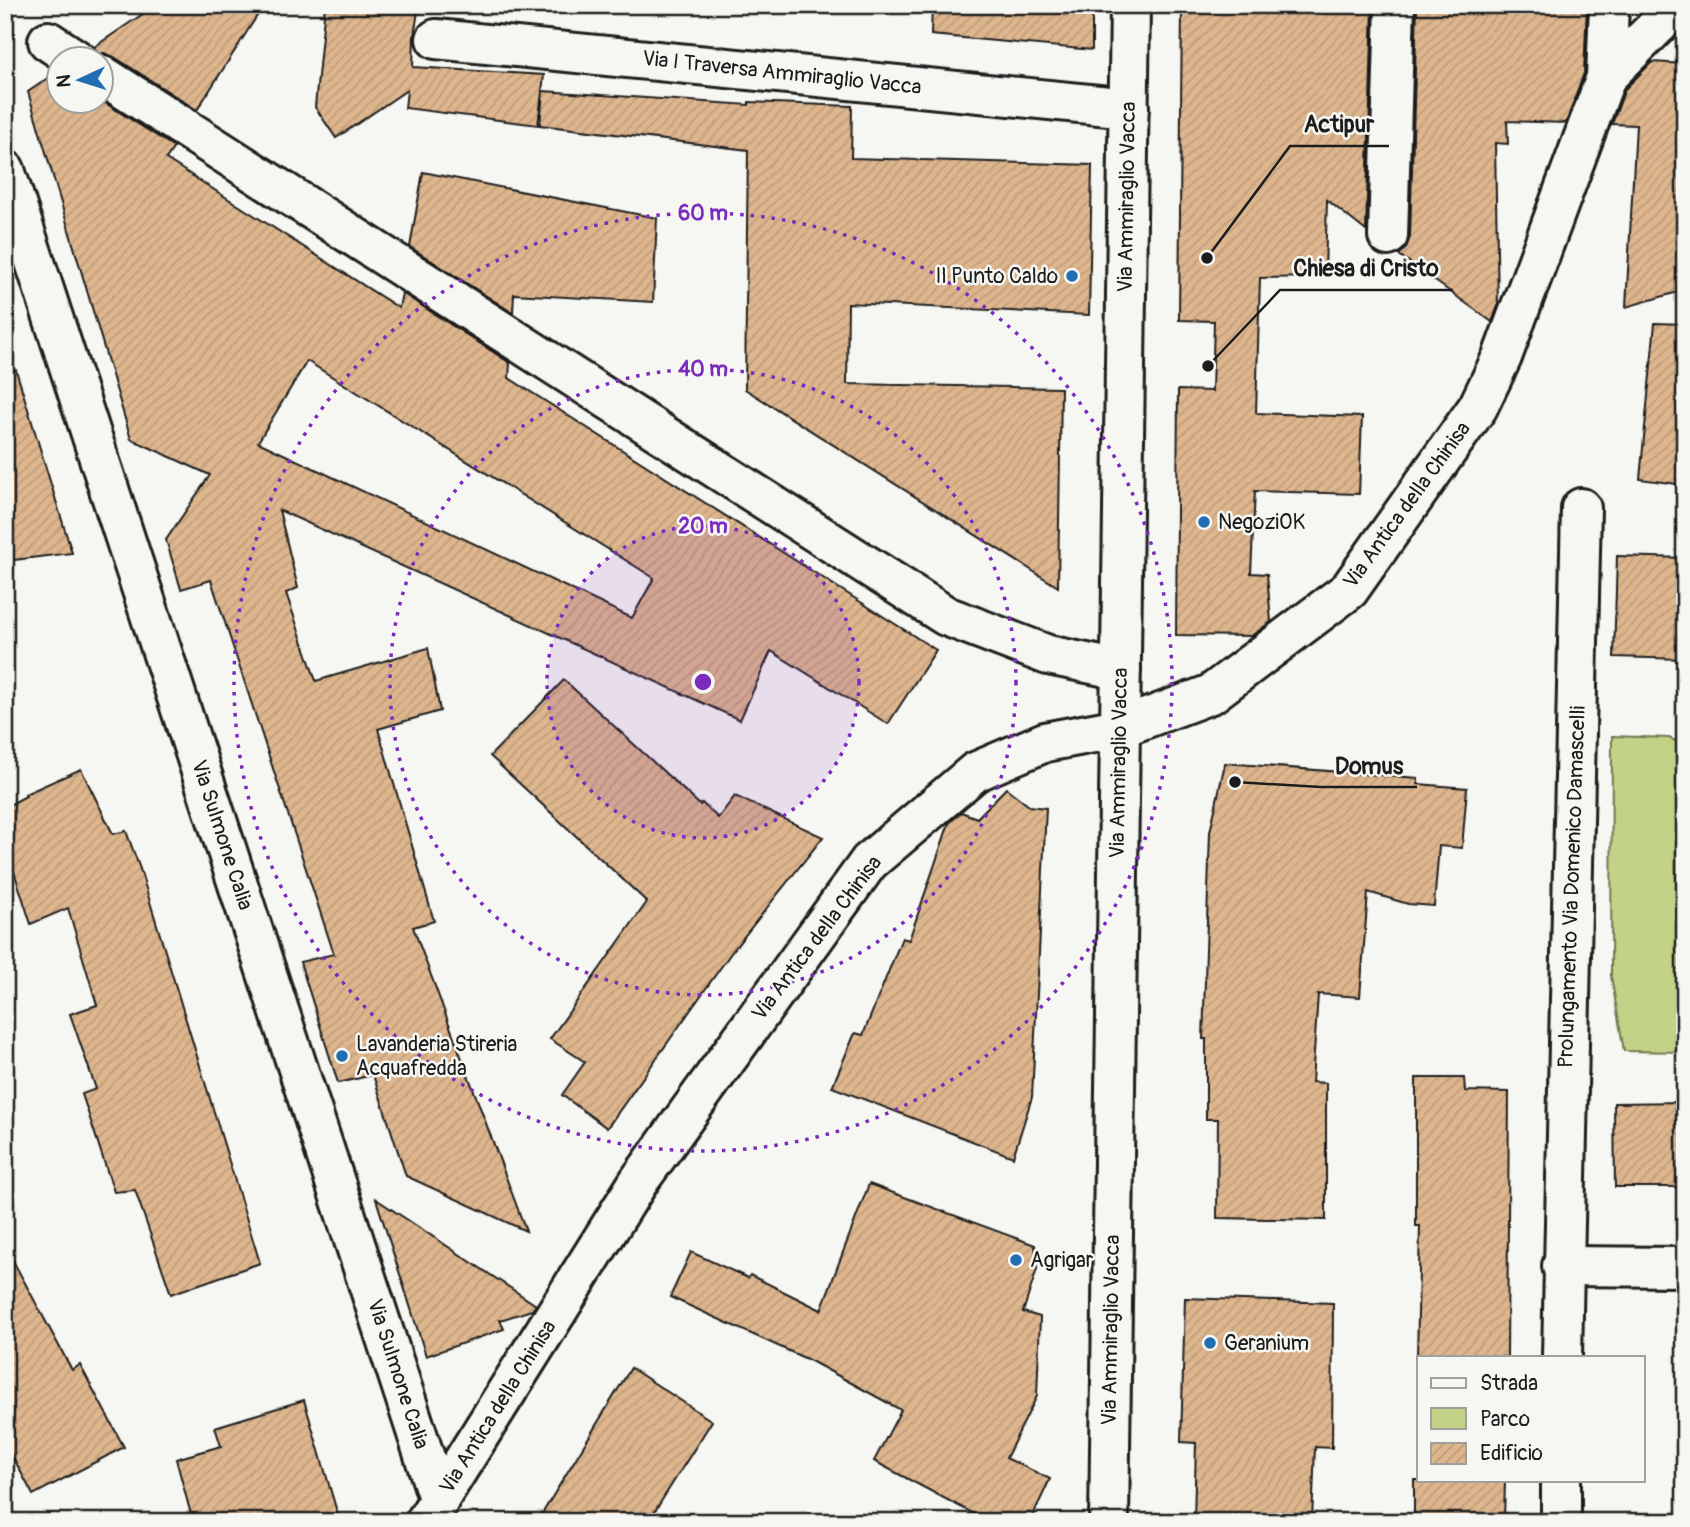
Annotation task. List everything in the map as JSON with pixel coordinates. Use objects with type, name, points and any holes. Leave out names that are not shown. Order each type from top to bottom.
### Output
[{"type":"street","name":"Via Ammiraglio Vacca","points":[[1109,1522],[1130,5]]},
{"type":"street","points":[[1388,236],[1395,5]]},
{"type":"street","points":[[1606,77],[1609,5]]},
{"type":"street","name":"Via Antica della Chinisa","points":[[432,1511],[639,1181],[869,862],[975,772],[1045,742],[1120,728],[1211,694],[1349,590],[1478,407],[1502,357],[1606,77],[1678,5]]},
{"type":"street","name":"Via I Traversa Ammiraglio Vacca","points":[[436,39],[1129,108]]},
{"type":"street","points":[[116,84],[946,616],[1048,655],[1121,670]]},
{"type":"street","name":"Via Sulmone Calia","points":[[5,170],[432,1511]]},
{"type":"street","name":"Prolungamento Via Domenico Damascelli","points":[[1562,1356],[1581,508]]},
{"type":"street","points":[[1562,1266],[1685,1267]]},
{"type":"street","points":[[1561,1482],[1561,1522]]},
{"type":"green space","points":[[1612,736],[1669,738],[1685,745],[1685,1052],[1624,1051],[1611,976]]},
{"type":"building","points":[[156,5],[264,5],[197,110],[116,58],[116,46],[95,46]]},
{"type":"building","points":[[325,5],[419,5],[413,67],[544,75],[538,125],[405,108],[407,90],[336,138],[315,107]]},
{"type":"building","points":[[932,5],[1092,5],[1092,50],[931,35]]},
{"type":"building","points":[[1182,5],[1373,5],[1366,231],[1327,200],[1325,274],[1315,273],[1313,277],[1260,278],[1256,413],[1362,417],[1359,494],[1255,491],[1251,573],[1267,574],[1271,622],[1251,636],[1176,635],[1178,390],[1212,391],[1214,321],[1179,320]]},
{"type":"building","points":[[1417,5],[1587,5],[1584,73],[1566,123],[1507,121],[1508,144],[1495,143],[1498,306],[1492,322],[1399,255],[1406,248],[1410,237]]},
{"type":"building","points":[[1652,62],[1685,64],[1685,290],[1626,307],[1636,125],[1612,124],[1625,89]]},
{"type":"building","points":[[46,80],[46,116],[116,116],[116,110],[174,147],[166,159],[399,308],[402,293],[510,363],[509,378],[936,650],[888,724],[771,651],[740,720],[279,510],[298,588],[286,593],[316,681],[428,648],[440,711],[378,729],[434,921],[413,927],[526,1231],[406,1176],[373,1075],[338,1083],[300,962],[334,954],[211,580],[181,589],[166,540],[210,475],[131,439],[28,92]],"holes":[[[307,361],[654,578],[632,618],[258,442]]]},
{"type":"building","points":[[543,91],[749,105],[749,102],[852,106],[851,158],[1092,165],[1089,315],[848,303],[847,384],[1061,388],[1058,587],[745,389],[748,150],[540,125]]},
{"type":"building","points":[[423,172],[657,218],[653,302],[514,294],[513,313],[410,247]]},
{"type":"building","points":[[1655,323],[1685,324],[1685,485],[1640,479]]},
{"type":"building","points":[[16,370],[72,553],[5,561],[5,371]]},
{"type":"building","points":[[1617,556],[1685,558],[1685,659],[1614,657]]},
{"type":"building","points":[[564,680],[700,805],[702,803],[718,818],[735,796],[823,837],[731,953],[607,1128],[562,1095],[585,1062],[550,1039],[647,902],[490,756]]},
{"type":"building","points":[[1225,763],[1418,778],[1418,784],[1467,788],[1462,848],[1439,846],[1434,906],[1408,904],[1368,892],[1360,997],[1318,994],[1312,1082],[1326,1083],[1326,1220],[1217,1218],[1218,1119],[1206,1119],[1206,1039],[1203,1039],[1210,832]]},
{"type":"building","points":[[81,769],[113,834],[126,831],[140,869],[260,1263],[171,1294],[135,1190],[114,1192],[82,1094],[96,1089],[70,1014],[97,1005],[68,908],[31,924],[5,844],[5,807],[26,796],[25,794]]},
{"type":"building","points":[[1006,788],[1029,806],[1046,808],[1032,1097],[1013,1157],[832,1087],[855,1033],[863,1035],[902,938],[909,940],[949,823],[961,812],[977,818]]},
{"type":"building","points":[[1416,1078],[1464,1078],[1465,1091],[1509,1092],[1507,1356],[1417,1356],[1420,1226],[1416,1226]]},
{"type":"building","points":[[1685,1102],[1685,1187],[1615,1187],[1614,1103]]},
{"type":"building","points":[[869,1184],[1035,1245],[1037,1269],[1023,1312],[1040,1317],[1037,1396],[1006,1458],[1050,1479],[1030,1522],[989,1522],[874,1461],[901,1410],[811,1361],[670,1297],[691,1252],[748,1278],[750,1275],[821,1310]]},
{"type":"building","points":[[376,1199],[536,1305],[532,1310],[500,1320],[504,1329],[426,1356]]},
{"type":"building","points":[[5,1246],[72,1370],[80,1365],[124,1447],[33,1495],[5,1442]]},
{"type":"building","points":[[1185,1298],[1333,1303],[1332,1448],[1315,1447],[1312,1522],[1194,1522],[1196,1443],[1181,1442]]},
{"type":"building","points":[[631,1368],[712,1421],[648,1522],[537,1522]]},
{"type":"building","points":[[304,1400],[340,1522],[193,1522],[176,1459],[221,1446],[215,1427]]},
{"type":"building","points":[[1414,1480],[1505,1482],[1504,1522],[1414,1522]]},
{"type":"place","name":"Actipur","points":[[1207,258]]},
{"type":"place","name":"Il Punto Caldo","points":[[1072,276]]},
{"type":"place","name":"Chiesa di Cristo","points":[[1208,366]]},
{"type":"place","name":"NegoziOK","points":[[1204,522]]},
{"type":"place","name":"Domus","points":[[1235,782]]},
{"type":"place","name":"Lavanderia Stireria Acquafredda","points":[[342,1056]]},
{"type":"place","name":"Agrigar","points":[[1016,1260]]},
{"type":"place","name":"Geranium","points":[[1210,1343]]}]
